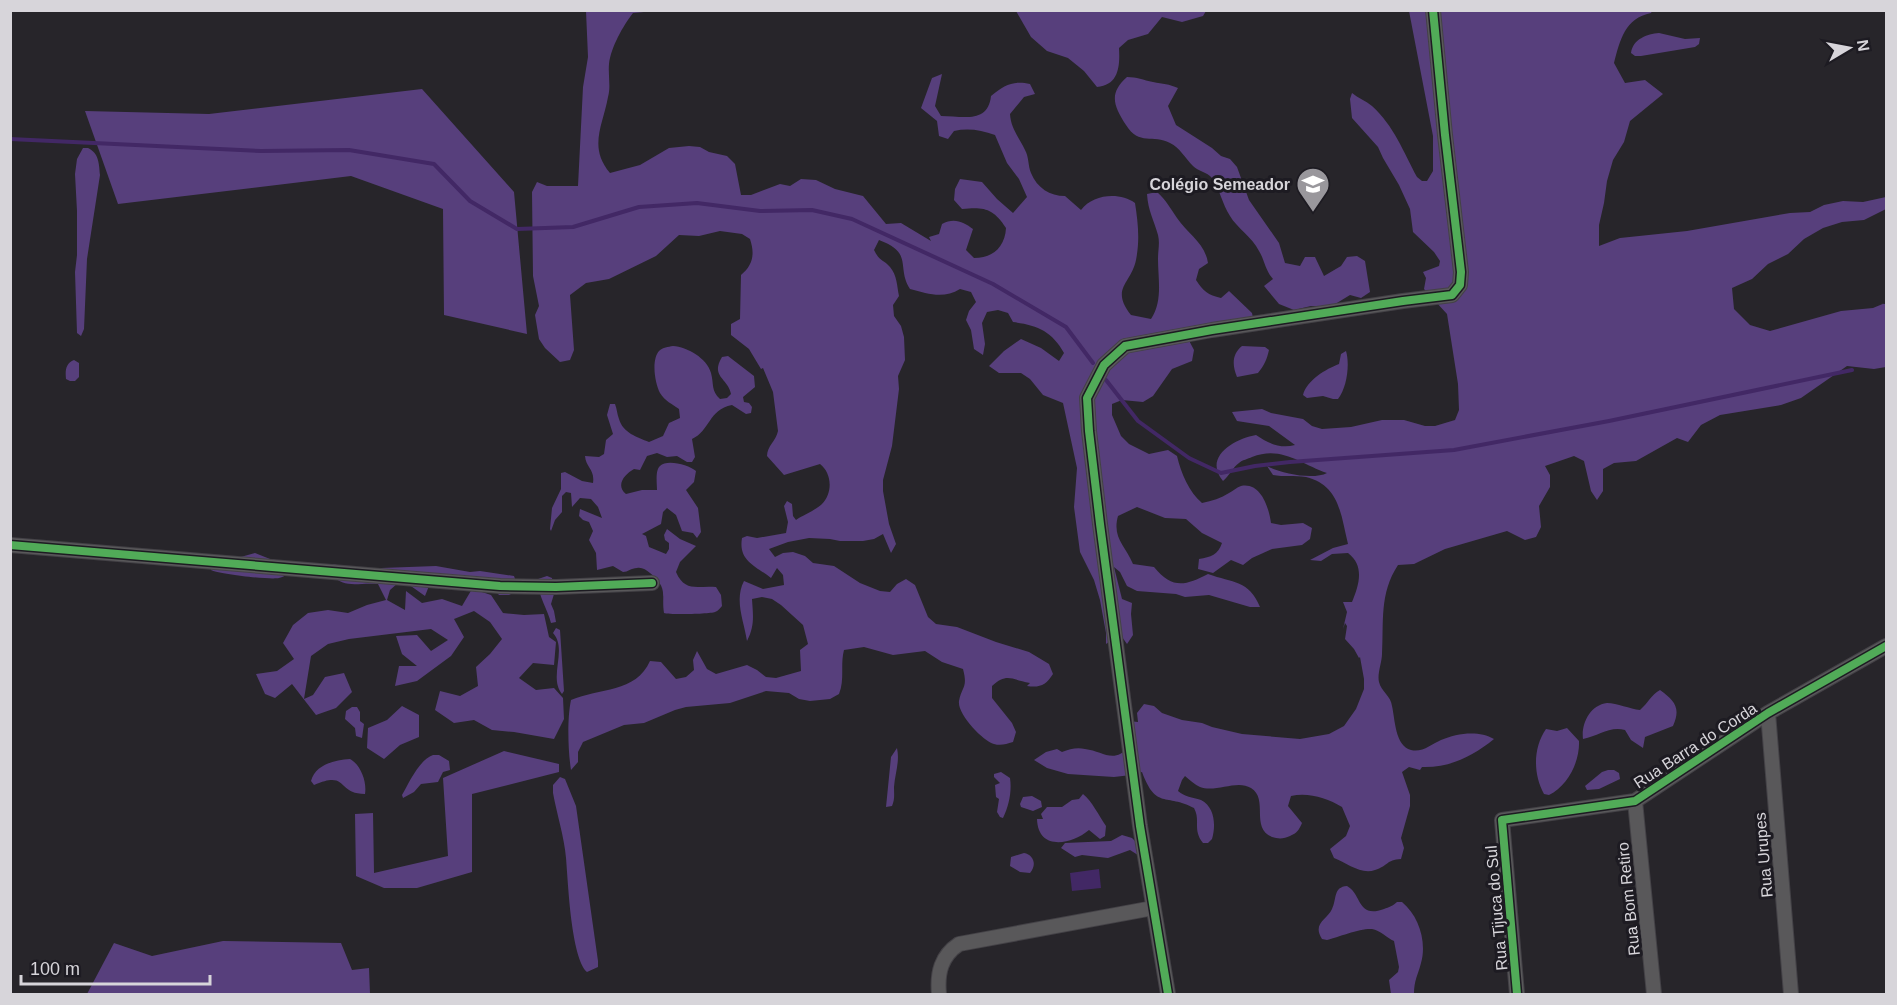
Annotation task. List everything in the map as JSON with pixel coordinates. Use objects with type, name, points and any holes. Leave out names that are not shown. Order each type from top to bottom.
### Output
[{"type":"street","points":[[1168,994],[1140,826],[1100,524],[1087,398],[1104,365],[1125,346],[1212,330],[1452,295],[1460,285],[1461,272],[1433,10]]},
{"type":"street","points":[[10,544],[500,586],[575,586],[652,582]]},
{"type":"street","name":"Rua Barra do Corda","points":[[1502,820],[1635,801],[1768,713],[1887,646]]},
{"type":"street","name":"Rua Urupes","points":[[1768,713],[1791,994]]},
{"type":"street","name":"Rua Bom Retiro","points":[[1635,801],[1654,994]]},
{"type":"street","name":"Rua Tijuca do Sul","points":[[1502,820],[1517,994]]},
{"type":"street","points":[[939,994],[940,964],[949,951],[959,944],[1153,908]]},
{"type":"shaded area","points":[[586,11],[655,11],[633,13],[618,37],[610,57],[609,93],[598,145],[603,163],[610,173],[640,165],[669,148],[700,147],[709,152],[727,156],[735,164],[741,195],[751,195],[780,184],[790,186],[801,179],[816,180],[835,189],[863,196],[886,224],[901,223],[931,241],[929,237],[939,234],[942,224],[951,221],[962,222],[973,229],[966,250],[974,258],[987,256],[1000,246],[1006,228],[997,216],[987,210],[962,209],[954,200],[955,189],[960,179],[982,182],[1013,213],[1027,197],[1019,179],[1007,163],[995,135],[964,130],[954,131],[948,139],[939,136],[937,121],[921,108],[932,78],[942,74],[935,106],[941,116],[980,115],[989,105],[991,96],[1000,89],[1014,83],[1030,84],[1035,94],[1024,97],[1010,114],[1034,178],[1045,190],[1054,195],[1065,196],[1081,210],[1092,201],[1107,196],[1122,197],[1135,203],[1138,231],[1137,253],[1122,292],[1122,298],[1131,315],[1151,319],[1158,297],[1159,241],[1147,194],[1157,192],[1181,224],[1200,244],[1206,256],[1208,263],[1199,269],[1196,280],[1209,294],[1221,298],[1229,291],[1252,313],[1254,323],[1193,326],[1184,331],[1194,350],[1192,361],[1172,369],[1153,396],[1143,402],[1122,400],[1112,404],[1112,415],[1121,436],[1129,444],[1149,454],[1168,450],[1177,456],[1186,482],[1202,503],[1220,498],[1240,487],[1248,486],[1254,488],[1263,497],[1271,523],[1281,525],[1303,523],[1312,528],[1310,539],[1302,545],[1272,549],[1243,565],[1231,560],[1213,573],[1198,569],[1199,559],[1214,555],[1222,543],[1202,533],[1186,519],[1165,518],[1137,507],[1118,516],[1118,536],[1133,564],[1154,567],[1173,582],[1186,583],[1208,574],[1233,581],[1251,592],[1260,607],[1250,607],[1209,595],[1185,597],[1176,594],[1137,591],[1127,586],[1120,572],[1114,567],[1122,599],[1132,603],[1133,635],[1127,644],[1115,627],[1114,638],[1106,644],[1100,600],[1094,580],[1080,552],[1074,507],[1077,468],[1063,403],[1043,395],[1030,379],[1021,373],[999,373],[989,366],[1021,339],[1041,348],[1059,361],[1064,353],[1054,339],[1043,330],[1013,322],[1008,313],[998,310],[987,312],[982,323],[985,344],[983,355],[974,349],[971,330],[966,320],[976,302],[971,292],[960,289],[948,294],[936,295],[910,289],[897,250],[879,240],[874,250],[890,267],[895,277],[899,296],[893,305],[894,316],[901,326],[904,337],[905,360],[898,376],[899,389],[892,446],[883,480],[889,524],[896,544],[891,553],[883,534],[863,541],[809,538],[769,549],[775,557],[793,552],[805,556],[813,563],[834,566],[860,583],[880,591],[890,592],[906,579],[915,585],[928,617],[936,624],[957,627],[1029,652],[1049,664],[1053,674],[1048,681],[1036,687],[1027,686],[1030,683],[1006,678],[992,686],[992,698],[1012,723],[1016,732],[1013,742],[997,745],[978,733],[962,713],[959,701],[965,684],[963,669],[942,662],[925,651],[893,655],[864,647],[844,650],[841,688],[839,694],[830,699],[810,701],[799,699],[789,693],[766,691],[730,703],[675,710],[644,723],[624,725],[583,742],[578,752],[578,762],[571,770],[568,735],[571,700],[626,684],[636,679],[650,661],[661,662],[676,679],[686,677],[694,670],[693,660],[697,651],[707,669],[716,674],[747,665],[766,677],[776,678],[801,671],[800,650],[808,644],[803,625],[772,599],[762,597],[752,599],[752,625],[747,641],[740,603],[744,581],[763,589],[784,585],[783,575],[777,568],[771,578],[745,558],[741,546],[742,538],[786,533],[788,522],[784,506],[787,501],[792,504],[793,516],[796,520],[822,504],[828,494],[830,483],[827,472],[820,464],[784,475],[767,456],[768,449],[778,431],[773,392],[763,368],[761,369],[749,349],[731,335],[731,324],[740,319],[741,275],[748,267],[753,254],[750,239],[742,234],[720,231],[699,236],[679,235],[656,256],[609,279],[586,283],[570,295],[574,350],[570,360],[560,362],[539,339],[535,315],[539,306],[533,276],[532,192],[537,182],[547,186],[578,186],[583,87],[588,57]]},
{"type":"shaded area","points":[[1016,11],[1206,11],[1203,16],[1182,22],[1162,17],[1148,34],[1128,40],[1119,48],[1118,68],[1114,79],[1110,83],[1097,87],[1084,71],[1068,58],[1047,51],[1031,37]]},
{"type":"shaded area","points":[[1409,11],[1652,11],[1629,25],[1621,38],[1614,63],[1625,83],[1645,80],[1663,94],[1630,121],[1624,142],[1613,160],[1599,225],[1599,246],[1620,238],[1687,231],[1790,213],[1810,212],[1824,205],[1843,201],[1863,202],[1886,197],[1886,209],[1864,220],[1842,222],[1823,228],[1804,239],[1788,254],[1768,264],[1752,279],[1732,288],[1734,309],[1750,325],[1770,331],[1841,311],[1873,308],[1886,304],[1886,367],[1874,369],[1847,366],[1801,398],[1781,405],[1720,415],[1701,425],[1688,442],[1677,438],[1636,461],[1614,463],[1603,469],[1603,491],[1597,500],[1591,491],[1584,461],[1574,456],[1545,466],[1550,475],[1550,487],[1539,506],[1541,527],[1536,537],[1525,540],[1507,531],[1445,549],[1414,564],[1398,565],[1385,597],[1379,679],[1380,685],[1391,702],[1399,738],[1406,747],[1415,751],[1461,734],[1482,734],[1494,739],[1461,760],[1422,767],[1420,770],[1409,767],[1402,772],[1410,795],[1410,806],[1401,838],[1404,848],[1401,859],[1375,870],[1365,871],[1334,858],[1330,849],[1346,836],[1350,826],[1342,807],[1330,801],[1311,795],[1291,796],[1288,806],[1302,823],[1294,834],[1286,838],[1276,838],[1266,833],[1262,827],[1259,799],[1251,788],[1239,785],[1206,788],[1198,786],[1185,776],[1178,791],[1206,803],[1212,812],[1214,828],[1212,839],[1208,843],[1203,843],[1198,833],[1194,808],[1157,796],[1147,784],[1142,772],[1114,777],[1068,774],[1047,768],[1034,760],[1046,752],[1057,749],[1062,752],[1082,748],[1113,756],[1124,752],[1129,746],[1120,727],[1128,721],[1138,722],[1137,713],[1144,704],[1154,706],[1162,713],[1182,720],[1242,734],[1300,739],[1329,734],[1344,726],[1356,709],[1364,689],[1364,679],[1360,657],[1345,639],[1347,626],[1345,623],[1343,629],[1347,612],[1343,602],[1352,602],[1355,596],[1359,570],[1348,553],[1332,554],[1321,561],[1310,560],[1333,548],[1348,544],[1341,513],[1332,494],[1317,481],[1302,476],[1273,475],[1267,466],[1297,475],[1314,476],[1327,473],[1291,457],[1272,453],[1240,462],[1223,481],[1217,464],[1224,451],[1247,437],[1256,435],[1274,444],[1295,445],[1269,426],[1237,421],[1232,412],[1262,409],[1303,419],[1312,426],[1322,429],[1351,427],[1382,420],[1404,420],[1425,426],[1435,426],[1455,420],[1459,410],[1458,384],[1447,314],[1424,289],[1426,278],[1423,272],[1439,266],[1440,261],[1413,232],[1410,209],[1399,185],[1378,147],[1352,118],[1350,99],[1352,93],[1370,104],[1380,114],[1398,139],[1417,177],[1422,181],[1427,181],[1433,171],[1433,136]]},
{"type":"shaded area","points":[[1659,33],[1685,39],[1700,38],[1699,44],[1695,47],[1641,56],[1631,53],[1632,48],[1641,38]]},
{"type":"shaded area","points":[[1127,77],[1178,88],[1168,106],[1176,125],[1221,156],[1230,159],[1237,167],[1249,200],[1279,243],[1285,263],[1300,266],[1305,257],[1315,257],[1324,276],[1341,266],[1347,257],[1357,256],[1365,261],[1370,292],[1361,298],[1350,295],[1332,306],[1311,306],[1294,310],[1279,304],[1264,286],[1273,279],[1261,255],[1230,216],[1212,178],[1193,166],[1174,145],[1164,141],[1141,138],[1126,125],[1118,111],[1115,94],[1117,88]]},
{"type":"shaded area","points":[[422,89],[514,192],[527,334],[444,315],[443,209],[351,176],[118,204],[85,111],[209,114]]},
{"type":"shaded area","points":[[83,148],[92,150],[96,156],[100,175],[87,259],[84,329],[81,336],[77,333],[75,174],[77,159]]},
{"type":"shaded area","points":[[673,346],[690,351],[701,358],[709,368],[714,390],[720,399],[727,398],[731,394],[718,369],[722,357],[728,356],[754,376],[755,387],[743,397],[744,402],[749,403],[752,407],[751,413],[746,414],[732,405],[718,411],[702,431],[692,439],[695,457],[692,462],[687,462],[677,456],[667,457],[657,453],[647,456],[640,470],[631,471],[621,483],[626,494],[642,490],[657,490],[657,471],[663,464],[683,465],[696,471],[694,482],[686,490],[698,508],[701,532],[697,538],[693,533],[682,531],[676,515],[667,508],[663,512],[661,524],[642,534],[646,536],[649,547],[666,554],[669,549],[669,543],[665,540],[664,535],[667,529],[680,539],[696,546],[680,562],[676,572],[684,583],[693,587],[716,587],[721,595],[722,606],[712,613],[664,613],[660,583],[642,568],[623,572],[613,566],[597,570],[596,553],[589,540],[593,531],[589,522],[579,516],[580,509],[602,518],[598,507],[591,499],[580,498],[572,507],[571,493],[566,492],[562,496],[562,512],[555,520],[551,531],[550,529],[552,508],[561,489],[561,473],[565,472],[582,481],[593,483],[593,475],[585,456],[599,457],[604,454],[606,440],[613,434],[607,415],[610,404],[615,404],[621,424],[627,431],[649,442],[663,436],[669,423],[680,418],[679,409],[660,393],[655,372],[655,360],[659,351]]},
{"type":"shaded area","points":[[1242,346],[1265,347],[1269,350],[1258,373],[1237,377],[1234,360]]},
{"type":"shaded area","points":[[1346,351],[1347,376],[1344,389],[1338,399],[1323,396],[1307,398],[1303,395],[1313,380],[1339,364],[1341,354]]},
{"type":"shaded area","points":[[74,360],[79,363],[79,377],[75,381],[70,381],[66,379],[66,370],[69,363]]},
{"type":"shaded area","points":[[255,553],[282,561],[288,574],[279,578],[266,578],[211,570],[212,565]]},
{"type":"shaded area","points":[[333,564],[354,569],[436,566],[514,576],[519,590],[509,595],[499,595],[492,587],[473,589],[491,595],[503,613],[544,614],[549,637],[556,642],[554,665],[533,663],[519,678],[536,690],[554,688],[563,698],[564,719],[554,739],[492,730],[474,720],[454,723],[435,710],[440,691],[460,696],[478,686],[476,667],[502,639],[490,622],[474,611],[454,619],[464,637],[451,656],[417,681],[395,686],[399,666],[417,666],[402,654],[396,636],[417,635],[431,651],[448,640],[431,629],[349,639],[328,644],[311,656],[304,699],[313,695],[325,677],[344,673],[352,692],[336,708],[316,715],[292,684],[275,698],[265,694],[256,674],[277,671],[294,659],[283,643],[293,625],[308,613],[328,610],[348,613],[386,600],[378,584],[341,582],[329,573]],"holes":[[[398,583],[408,584],[425,596],[429,586],[472,589],[462,606],[442,599],[422,603],[406,591],[405,610],[387,600],[390,590]]]},
{"type":"shaded area","points":[[547,576],[552,578],[554,594],[551,604],[556,622],[551,623],[538,584],[538,579]]},
{"type":"shaded area","points":[[556,628],[560,630],[564,691],[562,694],[557,680],[559,647],[553,633]]},
{"type":"shaded area","points":[[1660,690],[1675,705],[1675,720],[1673,726],[1645,737],[1643,748],[1631,740],[1625,730],[1619,729],[1583,739],[1585,722],[1596,707],[1607,703],[1640,710]]},
{"type":"shaded area","points":[[402,706],[419,715],[419,737],[400,745],[384,759],[367,748],[368,728],[387,720]]},
{"type":"shaded area","points":[[357,707],[360,712],[360,721],[364,724],[362,738],[356,736],[355,728],[345,719],[346,711]]},
{"type":"shaded area","points":[[1567,728],[1579,741],[1575,765],[1562,786],[1549,795],[1544,794],[1536,770],[1539,744],[1546,729],[1557,731]]},
{"type":"shaded area","points":[[897,748],[898,763],[894,801],[892,806],[886,807],[891,757]]},
{"type":"shaded area","points":[[504,751],[559,764],[559,772],[472,794],[472,872],[417,888],[384,888],[356,876],[355,814],[373,813],[374,873],[448,856],[443,778]]},
{"type":"shaded area","points":[[433,755],[439,755],[449,761],[450,770],[443,772],[438,782],[421,784],[414,792],[403,798],[402,795],[415,772]]},
{"type":"shaded area","points":[[350,759],[362,774],[365,794],[356,793],[338,781],[325,781],[314,785],[311,781],[317,771],[326,764]]},
{"type":"shaded area","points":[[1608,770],[1619,773],[1620,779],[1599,789],[1587,790],[1585,786]]},
{"type":"shaded area","points":[[1001,772],[1010,778],[1011,783],[1010,798],[1003,818],[997,812],[999,799],[996,797],[995,785],[1000,783],[994,777],[994,774]]},
{"type":"shaded area","points":[[560,777],[565,779],[576,806],[598,961],[598,967],[587,972],[577,952],[569,900],[565,850],[553,793],[553,785]]},
{"type":"shaded area","points":[[1083,794],[1106,826],[1105,836],[1100,839],[1089,830],[1065,842],[1057,842],[1043,836],[1037,819],[1043,819],[1041,814],[1047,807],[1062,807],[1072,800],[1079,799]]},
{"type":"shaded area","points":[[1032,796],[1041,801],[1042,807],[1033,811],[1021,807],[1023,797]]},
{"type":"shaded area","points":[[1140,826],[1149,884],[1145,885],[1141,873],[1141,857],[1130,850],[1108,858],[1082,855],[1075,857],[1061,848],[1065,843],[1111,841],[1122,835],[1136,842],[1134,827]]},
{"type":"shaded area","points":[[1024,853],[1033,861],[1030,873],[1020,872],[1010,866],[1011,857]]},
{"type":"shaded area","points":[[1099,869],[1101,888],[1072,891],[1070,873]]},
{"type":"shaded area","points":[[1347,886],[1369,911],[1384,909],[1397,902],[1402,902],[1413,914],[1420,930],[1423,947],[1414,994],[1391,994],[1389,980],[1398,972],[1399,967],[1394,941],[1381,932],[1367,929],[1327,940],[1322,939],[1319,934],[1319,925],[1330,913],[1337,891]]},
{"type":"shaded area","points":[[223,941],[341,943],[352,970],[369,968],[370,994],[87,994],[114,943],[152,956]]},
{"type":"waterway","points":[[10,139],[261,151],[349,150],[434,164],[470,201],[517,229],[573,227],[639,207],[697,203],[760,211],[812,210],[852,219],[993,284],[1066,327],[1093,363]]},
{"type":"waterway","points":[[1106,380],[1138,421],[1189,458],[1221,473],[1290,462],[1454,450],[1609,421],[1852,370]]},
{"type":"cycle path","points":[[1168,994],[1140,826],[1100,524],[1087,398],[1104,365],[1125,346],[1212,330],[1452,295],[1460,285],[1461,272],[1433,10]]},
{"type":"cycle path","points":[[10,545],[500,586],[556,587],[652,583]]},
{"type":"cycle path","points":[[1517,994],[1502,820],[1635,801],[1768,713],[1886,646]]},
{"type":"place","name":"Colégio Semeador","points":[[1313,213]]}]
